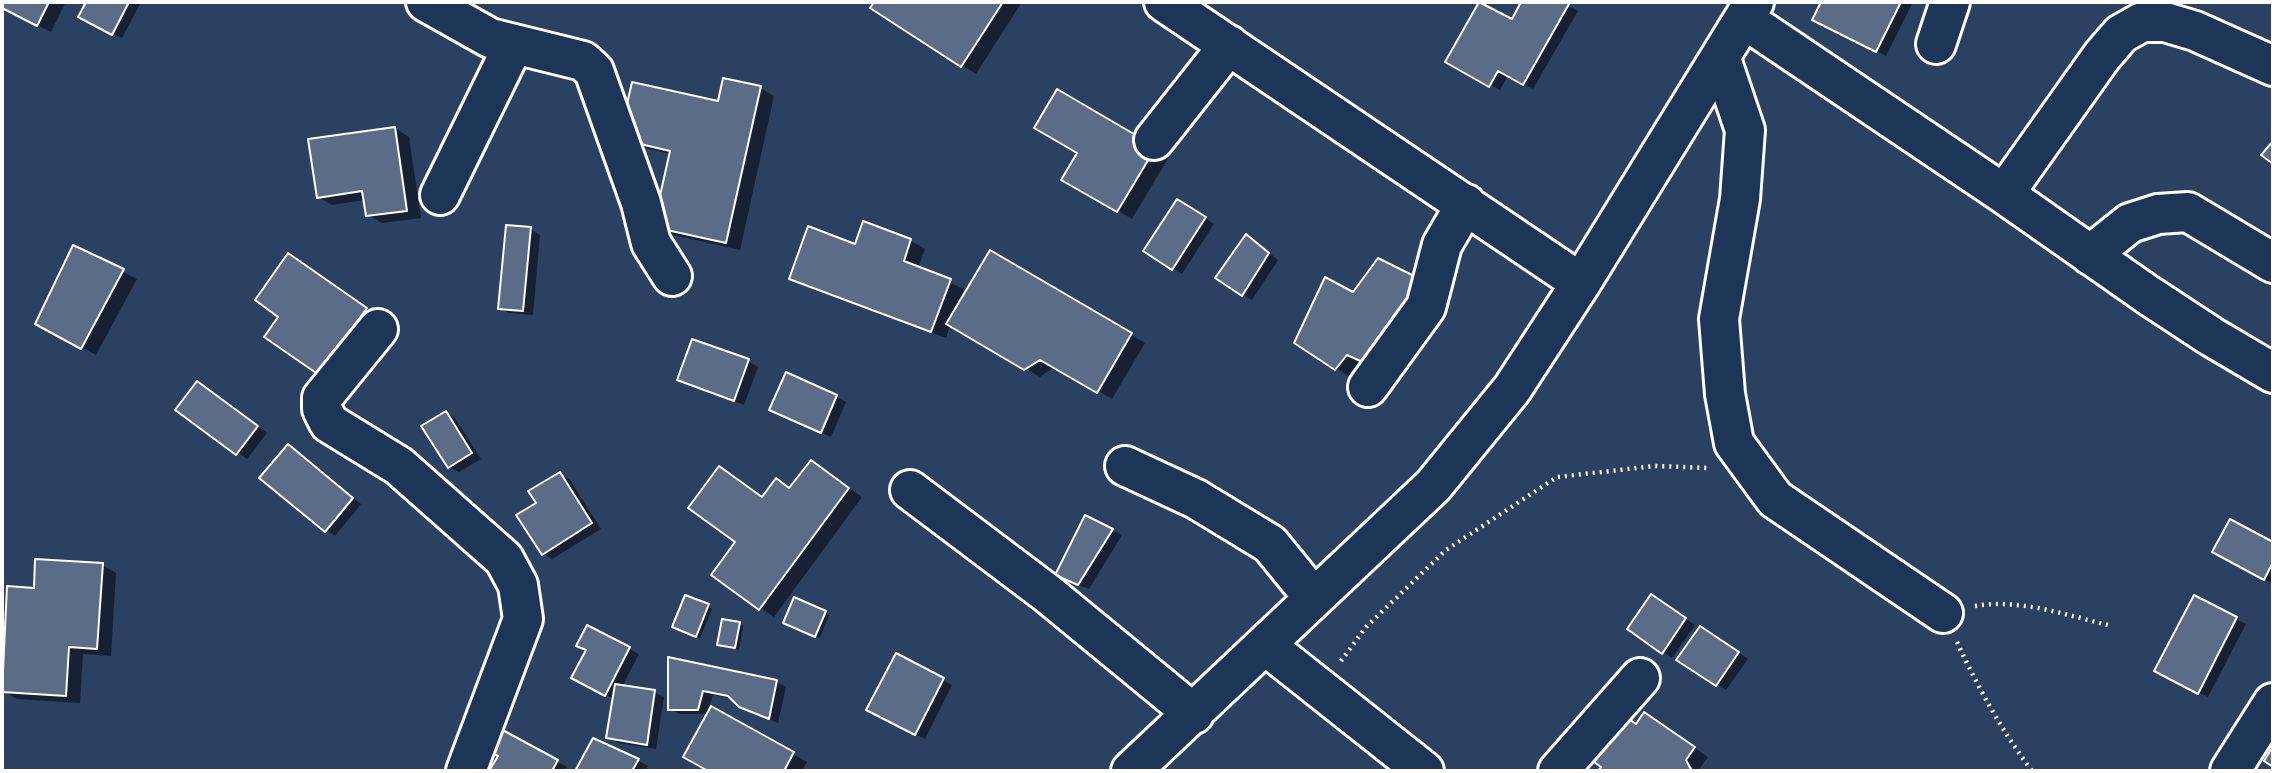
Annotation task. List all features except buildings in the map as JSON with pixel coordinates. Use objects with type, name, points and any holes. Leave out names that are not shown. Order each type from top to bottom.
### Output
[{"type":"street","points":[[426,2],[490,38],[583,61],[594,71],[641,203],[650,243],[672,275]]},
{"type":"street","points":[[1164,2],[1581,283]]},
{"type":"street","points":[[1936,44],[1950,2]]},
{"type":"street","points":[[1132,771],[1433,486],[1512,389],[1581,283],[1749,10],[2091,255],[2212,337],[2273,373]]},
{"type":"street","points":[[2004,194],[2102,56],[2121,34],[2142,22],[2165,22],[2195,31],[2273,66]]},
{"type":"street","points":[[440,195],[514,44]]},
{"type":"street","points":[[1154,140],[1229,45]]},
{"type":"street","points":[[1721,59],[1745,130],[1740,199],[1719,319],[1725,394],[1734,443],[1775,499],[1943,613]]},
{"type":"street","points":[[1368,387],[1426,307],[1442,244],[1466,204]]},
{"type":"street","points":[[2091,255],[2130,223],[2158,214],[2188,212],[2273,263]]},
{"type":"street","points":[[378,329],[322,398],[322,409],[329,423],[398,466],[505,558],[518,585],[523,619],[467,771]]},
{"type":"street","points":[[1125,466],[1196,499],[1270,544],[1314,598]]},
{"type":"street","points":[[910,490],[1048,594],[1194,713]]},
{"type":"street","points":[[1265,645],[1424,771]]},
{"type":"street","points":[[1558,771],[1640,678]]},
{"type":"street","points":[[2230,771],[2273,703]]},
{"type":"path","points":[[1320,690],[1366,626],[1446,550],[1557,478],[1655,466],[1708,467],[1719,473]]},
{"type":"path","points":[[2032,771],[2011,743],[1972,676],[1943,613],[1990,603],[2031,608],[2112,626]]}]
